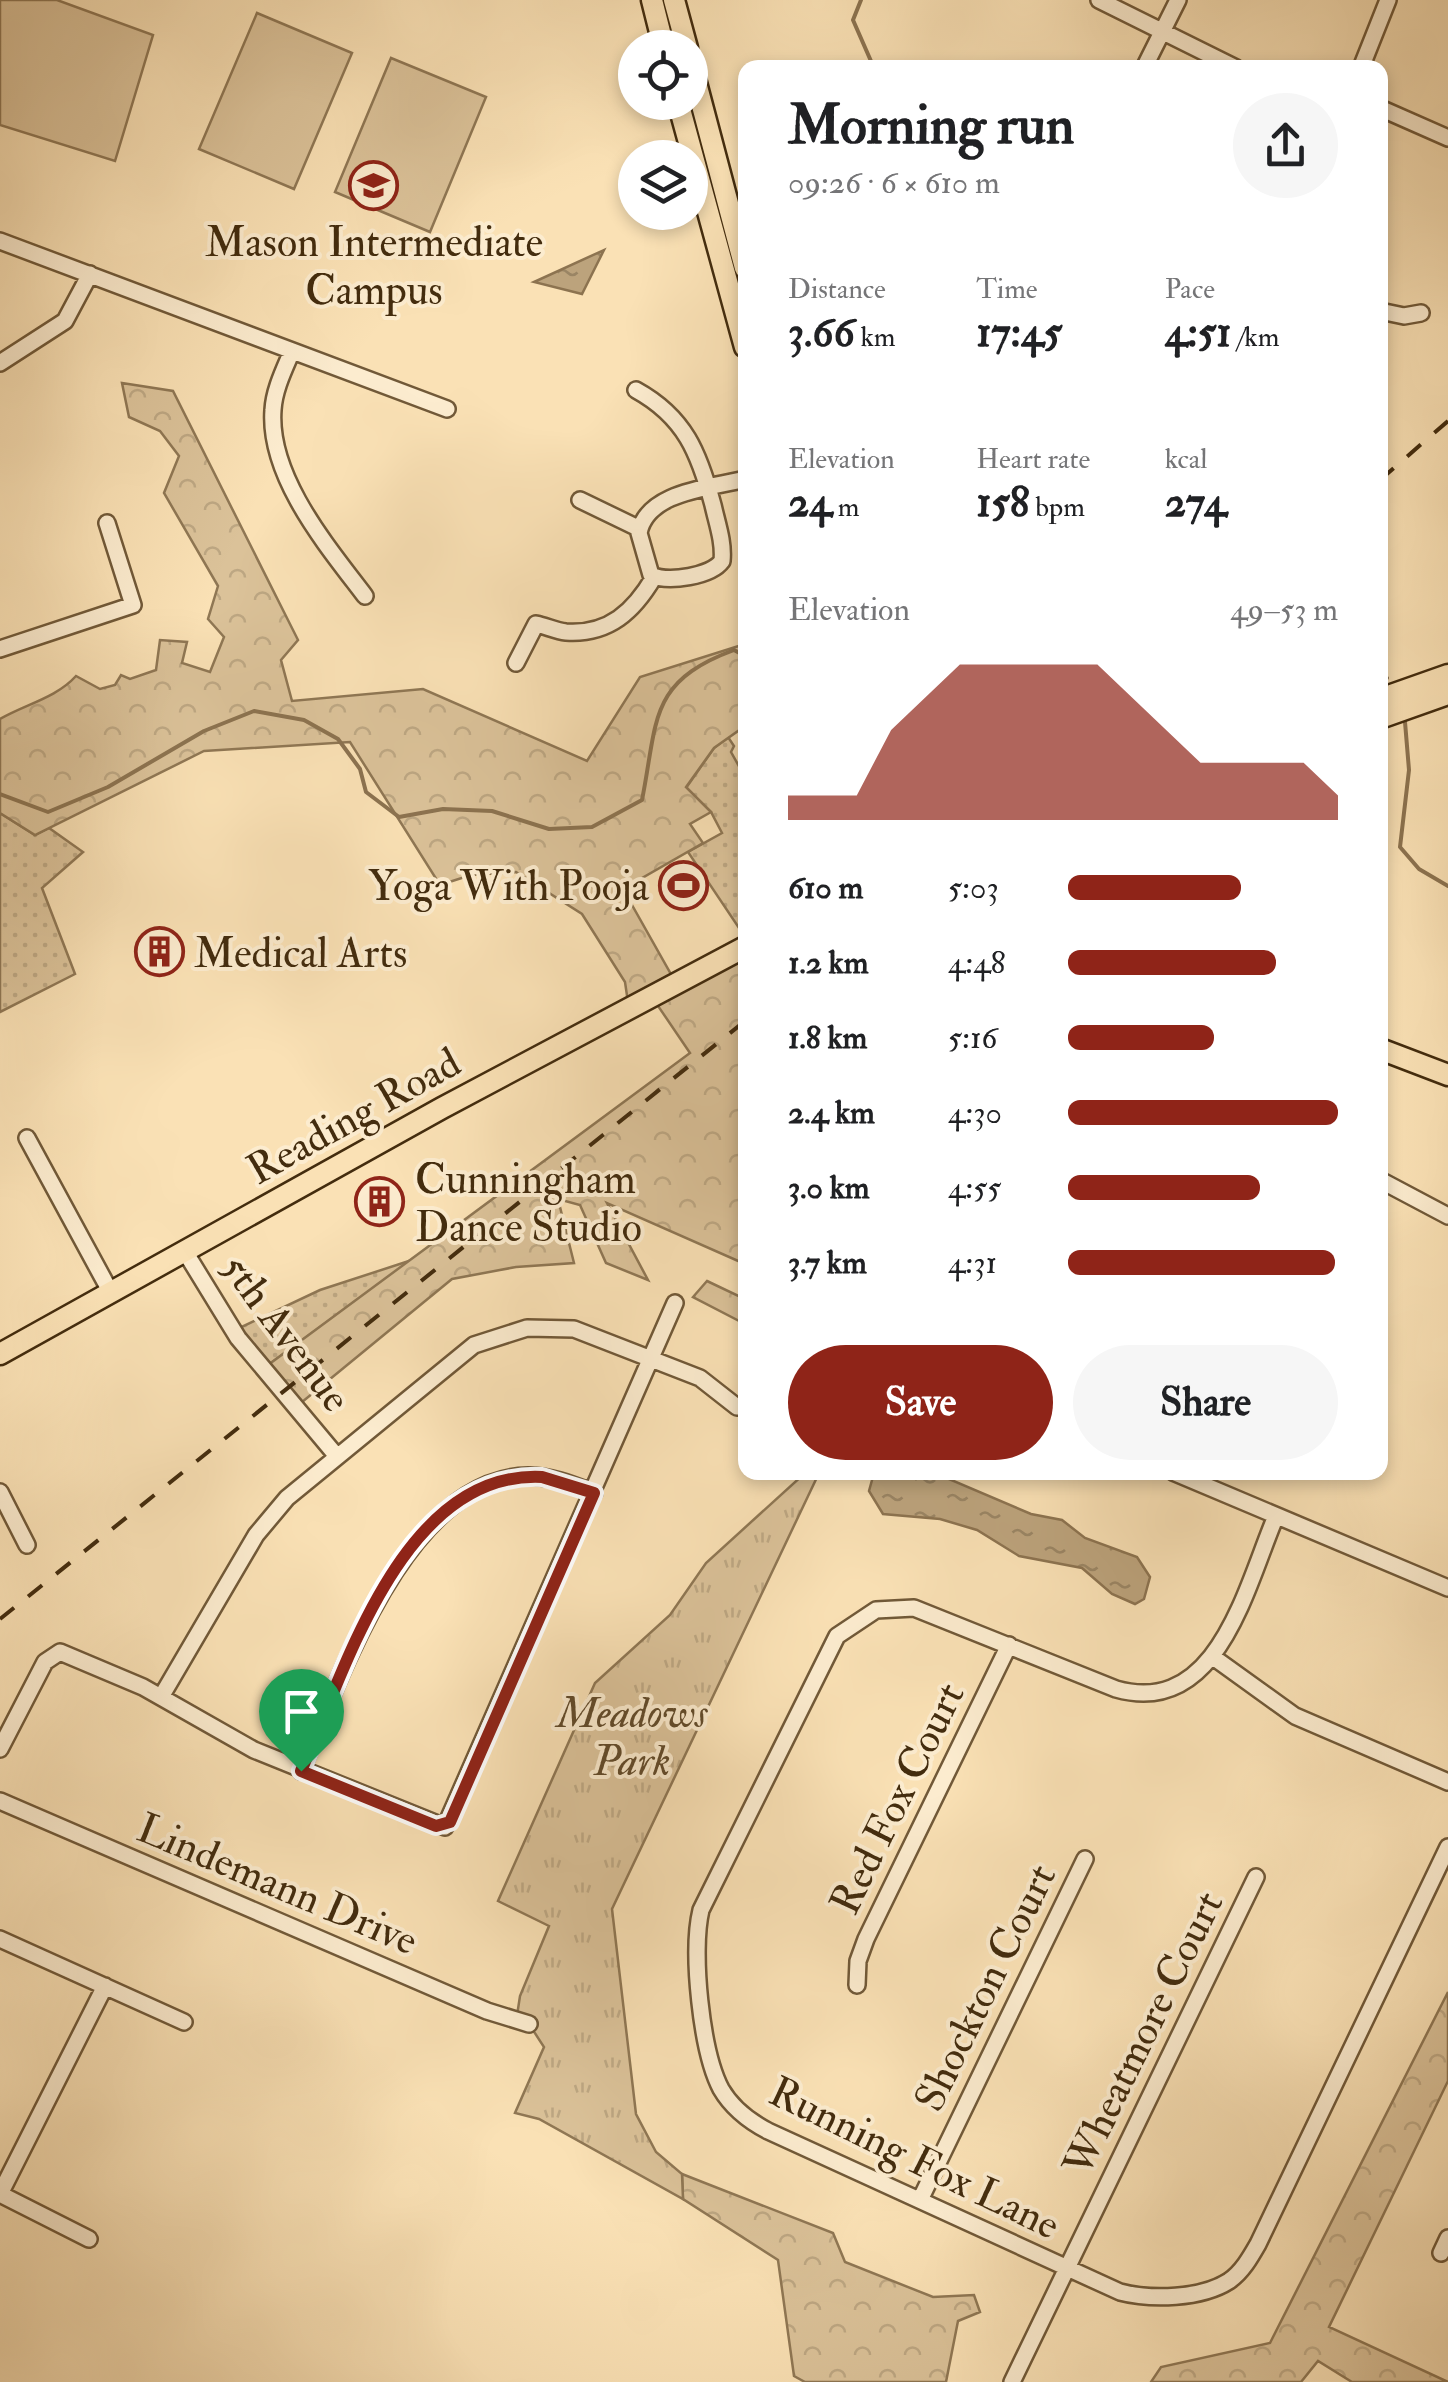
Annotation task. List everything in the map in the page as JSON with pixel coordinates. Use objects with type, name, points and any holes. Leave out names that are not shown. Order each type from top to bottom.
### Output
[{"type":"main road","points":[[652,0],[660,30]]},
{"type":"main road","points":[[674,0],[682,30]]},
{"type":"main road","points":[[683,120],[738,321]]},
{"type":"main road","points":[[706,120],[738,242]]},
{"type":"main road","points":[[1388,696],[1448,675]]},
{"type":"main road","points":[[1388,715],[1448,694]]},
{"type":"main road","name":"Reading Road","points":[[0,1354],[184,1250],[738,951]]},
{"type":"main road","points":[[1388,1052],[1448,1076]]},
{"type":"street","points":[[1099,0],[1220,60]]},
{"type":"street","points":[[1148,60],[1178,0]]},
{"type":"street","points":[[1363,60],[1388,0]]},
{"type":"street","points":[[1388,112],[1448,138]]},
{"type":"street","points":[[0,241],[448,409]]},
{"type":"street","points":[[0,363],[65,321],[90,274]]},
{"type":"street","points":[[1388,313],[1404,316],[1421,313]]},
{"type":"street","points":[[292,351],[273,408],[276,441],[315,532],[365,596]]},
{"type":"street","points":[[636,390],[682,425],[698,454],[708,489],[723,546],[720,564],[713,570],[665,580],[654,577],[645,564],[640,530],[645,516],[658,504],[708,489],[738,481]]},
{"type":"street","points":[[580,500],[640,530]]},
{"type":"street","points":[[0,648],[133,605],[107,523]]},
{"type":"street","points":[[516,663],[536,624],[571,632],[617,621],[636,606],[654,577]]},
{"type":"street","points":[[27,1138],[110,1291]]},
{"type":"street","points":[[1388,1184],[1448,1216]]},
{"type":"street","name":"5th Avenue","points":[[184,1250],[238,1338],[335,1454]]},
{"type":"street","points":[[0,1749],[39,1670],[54,1652],[77,1658],[161,1697],[225,1736],[301,1771],[445,1827],[675,1303]]},
{"type":"street","points":[[161,1697],[256,1535],[287,1498],[335,1454],[461,1354],[511,1330],[574,1329],[653,1357],[714,1386],[737,1407]]},
{"type":"street","points":[[301,1771],[366,1617],[401,1561],[443,1517],[485,1486],[514,1478],[558,1480],[594,1493]]},
{"type":"street","points":[[1192,1480],[1448,1588]]},
{"type":"street","points":[[0,1492],[26,1545]]},
{"type":"street","name":"Running Fox Lane","points":[[1276,1516],[1212,1658],[1201,1672],[1173,1689],[1140,1694],[1116,1689],[914,1608],[876,1610],[848,1625],[832,1642],[710,1887],[698,1924],[712,2060],[730,2102],[768,2131],[1120,2292],[1151,2297],[1201,2291],[1227,2283],[1243,2269],[1448,1847]]},
{"type":"street","name":"Red Fox Court","points":[[858,1985],[858,1962],[866,1939],[1009,1645]]},
{"type":"street","points":[[1212,1658],[1296,1716],[1448,1782]]},
{"type":"street","name":"Lindemann Drive","points":[[0,1800],[487,2011],[529,2024]]},
{"type":"street","name":"Shockton Court","points":[[920,2200],[1084,1859]]},
{"type":"street","name":"Wheatmore Court","points":[[1012,2382],[1256,1877]]},
{"type":"street","points":[[0,1939],[184,2022]]},
{"type":"street","points":[[89,2239],[0,2194],[105,1986]]},
{"type":"green space","points":[[0,0],[57,0],[153,35],[115,161],[0,125]]},
{"type":"green space","points":[[257,13],[352,53],[294,189],[199,149]]},
{"type":"green space","points":[[391,58],[486,97],[430,232],[335,192]]},
{"type":"green space","points":[[122,383],[173,391],[298,640],[281,660],[292,701],[423,689],[587,761],[640,677],[738,646],[738,731],[714,748],[686,787],[711,812],[690,824],[703,843],[623,889],[676,983],[722,960],[738,963],[738,1261],[607,1203],[648,1280],[606,1263],[580,1205],[558,1199],[574,1263],[516,1267],[452,1279],[296,1407],[264,1368],[690,1053],[652,997],[629,1009],[625,982],[582,914],[516,872],[471,875],[440,885],[350,742],[204,751],[35,835],[0,813],[0,719],[50,695],[76,676],[100,689],[115,685],[121,675],[130,679],[156,670],[160,640],[187,642],[182,663],[210,672],[224,637],[208,619],[218,586],[164,493],[179,456],[160,431],[129,417]]},
{"type":"green space","points":[[728,737],[738,764],[738,927],[688,852],[722,833],[711,812],[686,788],[714,748]]},
{"type":"green space","points":[[0,813],[35,835],[49,828],[83,852],[42,888],[75,974],[0,1012]]},
{"type":"green space","points":[[412,1260],[264,1368],[233,1331],[320,1290]]},
{"type":"green space","points":[[707,1281],[738,1296],[738,1320],[693,1297]]},
{"type":"green space","name":"Meadows Park","points":[[797,1480],[816,1480],[612,1909],[636,2114],[656,2152],[682,2174],[683,2199],[539,2119],[515,2113],[544,2047],[529,2024],[516,2022],[520,1996],[549,1926],[498,1901],[595,1683],[670,1615],[706,1563]]},
{"type":"green space","points":[[1448,1992],[1448,2081],[1329,2327],[1448,2382],[1352,2382],[1318,2361],[1301,2382],[1151,2382],[1161,2367],[1270,2343]]},
{"type":"green space","points":[[682,2174],[833,2233],[845,2262],[933,2297],[974,2295],[980,2312],[958,2321],[946,2382],[805,2382],[794,2376],[778,2260],[683,2199]]},
{"type":"water","points":[[604,250],[582,294],[534,282]]},
{"type":"water","points":[[872,1480],[951,1480],[1031,1514],[1062,1520],[1085,1538],[1137,1557],[1150,1577],[1144,1599],[1135,1604],[1112,1594],[1082,1568],[1019,1556],[977,1530],[940,1519],[883,1514],[869,1491]]},
{"type":"waterway","points":[[861,0],[853,20],[870,60]]},
{"type":"waterway","points":[[0,794],[48,812],[108,787],[204,731],[254,711],[304,720],[338,739],[360,769],[366,792],[399,817],[443,809],[492,811],[549,829],[592,827],[642,800],[655,726],[671,690],[706,662],[734,650],[738,652]]},
{"type":"waterway","points":[[1405,722],[1409,770],[1400,847],[1419,869],[1448,886]]},
{"type":"railway","points":[[1388,473],[1448,421]]},
{"type":"railway","points":[[0,1619],[738,1027]]},
{"type":"place","name":"Mason Intermediate Campus","points":[[374,185]]},
{"type":"place","name":"Yoga With Pooja","points":[[684,885]]},
{"type":"place","name":"Medical Arts","points":[[159,952]]},
{"type":"place","name":"Cunningham Dance Studio","points":[[380,1202]]},
{"type":"route","points":[[542,1477],[594,1493],[445,1827],[301,1771],[366,1617],[401,1561],[443,1517],[485,1486],[501,1480],[542,1477]]}]
